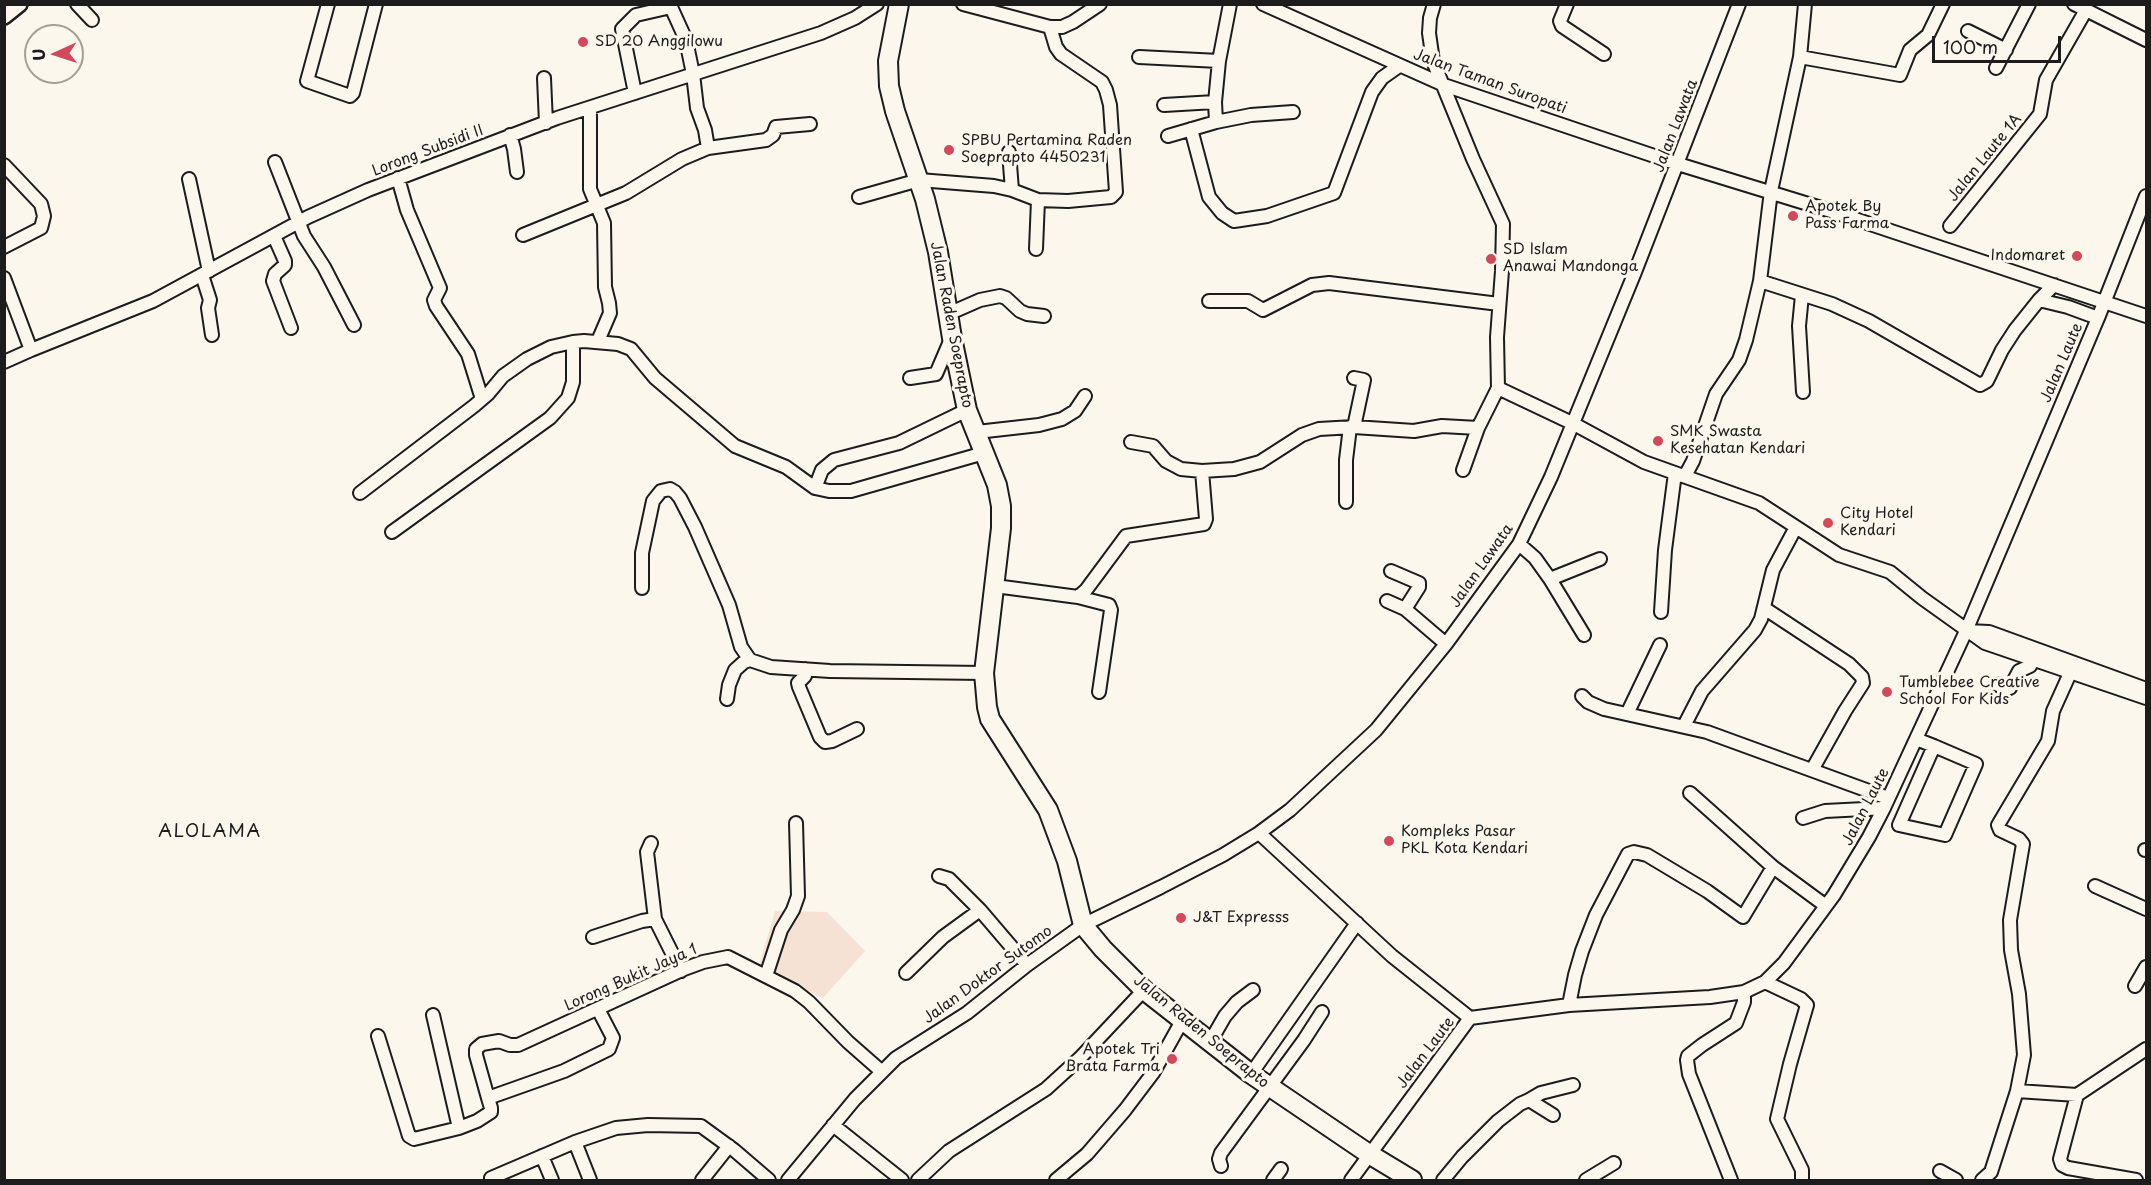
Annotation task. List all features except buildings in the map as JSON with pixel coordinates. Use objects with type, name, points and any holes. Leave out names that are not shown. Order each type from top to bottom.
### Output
[{"type":"highway","name":"Jalan Raden Soeprapto","points":[[899,4],[888,61],[889,86],[895,111],[920,180],[938,252],[967,410],[997,485],[1001,506],[1001,528],[984,673],[990,719],[996,732],[1048,810],[1067,861],[1083,925],[1103,949],[1144,990],[1251,1074],[1369,1154],[1412,1180]]},
{"type":"main road","points":[[4,16],[19,4]]},
{"type":"street","points":[[77,4],[92,20]]},
{"type":"street","points":[[328,4],[307,81],[350,96],[353,93],[376,4]]},
{"type":"street","name":"Lorong Subsidi II","points":[[4,362],[153,301],[328,207],[398,178],[510,135],[821,33],[855,18],[877,4]]},
{"type":"street","points":[[963,4],[1050,27],[1062,27],[1073,22],[1100,4]]},
{"type":"street","points":[[1216,122],[1215,102],[1219,61],[1230,4]]},
{"type":"street","name":"Jalan Taman Suropati","points":[[1263,4],[1444,85],[1678,164],[1771,191],[2146,316]]},
{"type":"street","points":[[1434,4],[1429,33],[1433,61],[1503,224],[1498,388],[1478,428],[1463,470]]},
{"type":"street","points":[[1567,4],[1560,21],[1562,26],[1604,54]]},
{"type":"street","name":"Jalan Lawata","points":[[1083,925],[1161,887],[1259,833],[1306,796],[1376,730],[1446,644],[1519,544],[1574,424],[1739,4]]},
{"type":"street","points":[[1661,612],[1665,541],[1680,474],[1694,461],[1716,394],[1739,360],[1760,281],[1771,191],[1800,57],[1805,4]]},
{"type":"street","points":[[1800,57],[1900,75],[1910,50],[1928,35],[1943,4]]},
{"type":"street","points":[[1996,68],[2029,4]]},
{"type":"street","points":[[2074,4],[2146,40]]},
{"type":"street","points":[[635,93],[622,29],[636,15],[671,7],[686,40],[697,108],[705,130],[708,148]]},
{"type":"street","name":"Jalan Laute 1A","points":[[1950,226],[2040,114],[2046,80],[2086,10]]},
{"type":"street","points":[[859,197],[920,180],[994,186],[1038,200],[1068,201],[1115,195],[1111,113],[1106,90],[1102,82],[1061,54],[1056,47],[1050,27]]},
{"type":"street","points":[[1968,31],[2006,50]]},
{"type":"street","points":[[1139,57],[1219,61]]},
{"type":"street","points":[[1191,129],[1209,197],[1222,213],[1234,221],[1267,216],[1334,193],[1372,92],[1382,78],[1399,66]]},
{"type":"street","points":[[544,78],[546,123]]},
{"type":"street","points":[[1164,105],[1215,102]]},
{"type":"street","points":[[590,108],[590,189],[604,223],[605,287],[610,314],[598,341]]},
{"type":"street","points":[[1168,136],[1251,115],[1293,112]]},
{"type":"street","points":[[523,235],[626,193],[682,159],[708,148],[766,140],[771,137],[776,127],[810,124]]},
{"type":"street","points":[[510,135],[517,172]]},
{"type":"street","points":[[1009,152],[1012,190]]},
{"type":"street","points":[[275,162],[304,236],[324,267],[354,325]]},
{"type":"street","points":[[4,165],[41,204],[44,216],[41,228],[4,247]]},
{"type":"street","points":[[398,178],[407,210],[440,288],[434,300],[436,306],[468,354],[482,399]]},
{"type":"street","points":[[189,179],[210,300],[208,308],[212,335]]},
{"type":"street","name":"Jalan Laute","points":[[1351,1180],[1470,1018],[1569,1005],[1710,997],[1744,992],[1765,982],[1784,963],[1826,906],[1869,837],[1886,803],[1966,631],[2098,318],[2146,196]]},
{"type":"street","points":[[1036,249],[1038,200]]},
{"type":"street","points":[[274,236],[285,265],[275,274],[273,281],[291,328]]},
{"type":"street","points":[[4,278],[30,350]]},
{"type":"street","points":[[1760,281],[1832,304],[1869,321],[1980,385],[1987,381],[2002,350],[2039,300],[2054,285]]},
{"type":"street","points":[[1209,301],[1248,301],[1263,310],[1312,285],[1329,283],[1499,304]]},
{"type":"street","points":[[1802,295],[1799,326],[1803,392]]},
{"type":"street","points":[[948,314],[980,300],[1000,296],[1006,298],[1020,311],[1044,316]]},
{"type":"street","points":[[2039,300],[2098,318]]},
{"type":"street","points":[[910,378],[936,374],[952,338]]},
{"type":"street","points":[[360,492],[482,399],[503,376],[527,359],[551,346],[573,342],[598,341],[631,349],[655,378],[735,446],[786,467],[815,488],[829,491],[851,491],[984,453]]},
{"type":"street","points":[[392,532],[550,418],[568,398],[573,382],[573,342]]},
{"type":"street","points":[[1346,502],[1346,460],[1364,380],[1354,378]]},
{"type":"street","points":[[1498,388],[1574,424],[1644,462],[1759,503],[1839,555],[1890,572],[1985,643],[2146,698]]},
{"type":"street","points":[[977,432],[1039,425],[1062,419],[1075,411],[1085,396]]},
{"type":"street","points":[[815,488],[828,463],[899,443],[967,410]]},
{"type":"street","points":[[1131,442],[1153,446],[1166,461],[1181,469],[1202,471],[1247,466],[1260,462],[1308,432],[1352,427],[1414,431],[1442,426],[1478,428]]},
{"type":"street","points":[[1078,597],[1086,590],[1125,536],[1204,524],[1206,519],[1202,471]]},
{"type":"street","points":[[642,588],[642,553],[651,507],[656,495],[670,489],[680,498],[695,527],[729,605],[741,647],[750,660],[771,667],[805,669],[984,673]]},
{"type":"street","points":[[1684,726],[1702,691],[1755,630],[1764,608],[1773,570],[1796,527]]},
{"type":"street","points":[[1519,544],[1535,558],[1584,635]]},
{"type":"street","points":[[1550,579],[1600,559]]},
{"type":"street","points":[[1391,571],[1419,584],[1405,609]]},
{"type":"street","points":[[995,586],[1078,597],[1109,605],[1099,692]]},
{"type":"street","points":[[1387,601],[1405,609],[1446,644]]},
{"type":"street","points":[[1764,608],[1849,664],[1862,677],[1863,684],[1812,770]]},
{"type":"street","points":[[1966,631],[1989,632],[2146,689]]},
{"type":"street","points":[[1627,714],[1660,645]]},
{"type":"street","points":[[1996,684],[2006,689],[2010,688],[2019,671],[2030,666],[2034,659]]},
{"type":"street","points":[[727,699],[735,670],[740,664],[750,660]]},
{"type":"street","points":[[805,669],[805,676],[798,682],[799,687],[820,737],[825,742],[832,741],[857,729]]},
{"type":"street","points":[[1982,1180],[1991,1172],[2017,1091],[2024,1054],[2019,994],[2011,950],[2010,920],[2022,844],[2019,839],[2000,830],[1998,825],[2048,741],[2053,711],[2071,671]]},
{"type":"street","points":[[1582,696],[1596,706],[1715,734],[1812,770],[1886,803]]},
{"type":"street","points":[[1914,743],[1932,751],[1976,764],[1945,835],[1899,825],[1932,751]]},
{"type":"street","points":[[1690,794],[1773,867],[1826,906]]},
{"type":"street","points":[[1803,818],[1826,811],[1886,803]]},
{"type":"street","points":[[766,976],[781,930],[798,896],[796,823]]},
{"type":"street","points":[[1259,833],[1392,956],[1470,1018]]},
{"type":"street","points":[[651,843],[647,852],[655,919],[681,971]]},
{"type":"street","points":[[1569,1005],[1575,975],[1596,915],[1628,854],[1634,852],[1647,855],[1707,891],[1743,917],[1773,867]]},
{"type":"street","points":[[939,876],[949,879],[980,910],[1027,965]]},
{"type":"street","points":[[2095,886],[2146,909]]},
{"type":"street","points":[[906,973],[943,938],[980,910]]},
{"type":"street","points":[[593,937],[655,919]]},
{"type":"street","points":[[1251,1074],[1357,923]]},
{"type":"street","name":"Jalan Doktor Sutomo","points":[[788,1180],[880,1071],[896,1058],[967,1013],[1027,965],[1083,925]]},
{"type":"street","name":"Lorong Bukit Jaya 1","points":[[487,1094],[476,1055],[476,1048],[482,1044],[499,1041],[518,1045],[681,971],[703,962],[728,957],[795,991],[880,1071]]},
{"type":"street","points":[[2135,986],[2146,967]]},
{"type":"street","points":[[1765,982],[1802,999],[1808,1005],[1790,1064],[1777,1119],[1800,1164],[1802,1180]]},
{"type":"street","points":[[918,1180],[949,1151],[1046,1089],[1080,1058],[1144,990]]},
{"type":"street","points":[[1209,1042],[1225,1016],[1237,1002],[1253,990]]},
{"type":"street","points":[[1731,1180],[1689,1074],[1687,1060],[1691,1053],[1736,1023],[1744,992]]},
{"type":"street","points":[[378,1036],[409,1136],[414,1139],[459,1128],[486,1116],[492,1108],[487,1094],[564,1071],[609,1049],[613,1038],[598,1010]]},
{"type":"street","points":[[1221,1166],[1219,1159],[1221,1153],[1270,1088],[1322,1012]]},
{"type":"street","points":[[433,1015],[459,1128]]},
{"type":"street","points":[[1056,1180],[1087,1154],[1125,1110],[1153,1073],[1182,1021]]},
{"type":"street","points":[[2017,1091],[2076,1095],[2146,1049]]},
{"type":"street","points":[[1443,1180],[1462,1157],[1509,1111],[1541,1093],[1573,1085]]},
{"type":"street","points":[[2076,1095],[2060,1159],[2061,1163],[2073,1175],[2136,1180]]},
{"type":"street","points":[[1529,1100],[1553,1115]]},
{"type":"street","points":[[491,1178],[575,1142],[616,1128],[648,1125],[701,1126],[769,1180]]},
{"type":"street","points":[[833,1125],[902,1180]]},
{"type":"street","points":[[575,1142],[590,1180]]},
{"type":"street","points":[[702,1180],[729,1146]]},
{"type":"street","points":[[542,1156],[552,1180]]},
{"type":"street","points":[[1586,1180],[1614,1163]]},
{"type":"street","points":[[1273,1180],[1281,1168]]},
{"type":"street","points":[[1940,1171],[1956,1180]]},
{"type":"shaded area","points":[[775,911],[827,912],[865,951],[823,998],[758,969]]},
{"type":"place","name":"SD 20 Anggilowu","points":[[583,42]]},
{"type":"place","name":"SPBU Pertamina Raden Soeprapto 4450231","points":[[949,150]]},
{"type":"place","name":"Apotek By Pass Farma","points":[[1793,216]]},
{"type":"place","name":"Indomaret","points":[[2077,256]]},
{"type":"place","name":"SD Islam Anawai Mandonga","points":[[1491,259]]},
{"type":"place","name":"SMK Swasta Kesehatan Kendari","points":[[1658,441]]},
{"type":"place","name":"City Hotel Kendari","points":[[1828,523]]},
{"type":"place","name":"Tumblebee Creative School For Kids","points":[[1887,692]]},
{"type":"place","name":"Kompleks Pasar PKL Kota Kendari","points":[[1389,841]]},
{"type":"place","name":"J&T Expresss","points":[[1181,918]]},
{"type":"place","name":"Apotek Tri Brata Farma","points":[[1172,1059]]},
{"type":"district","name":"ALOLAMA","points":[[210,832]]}]
